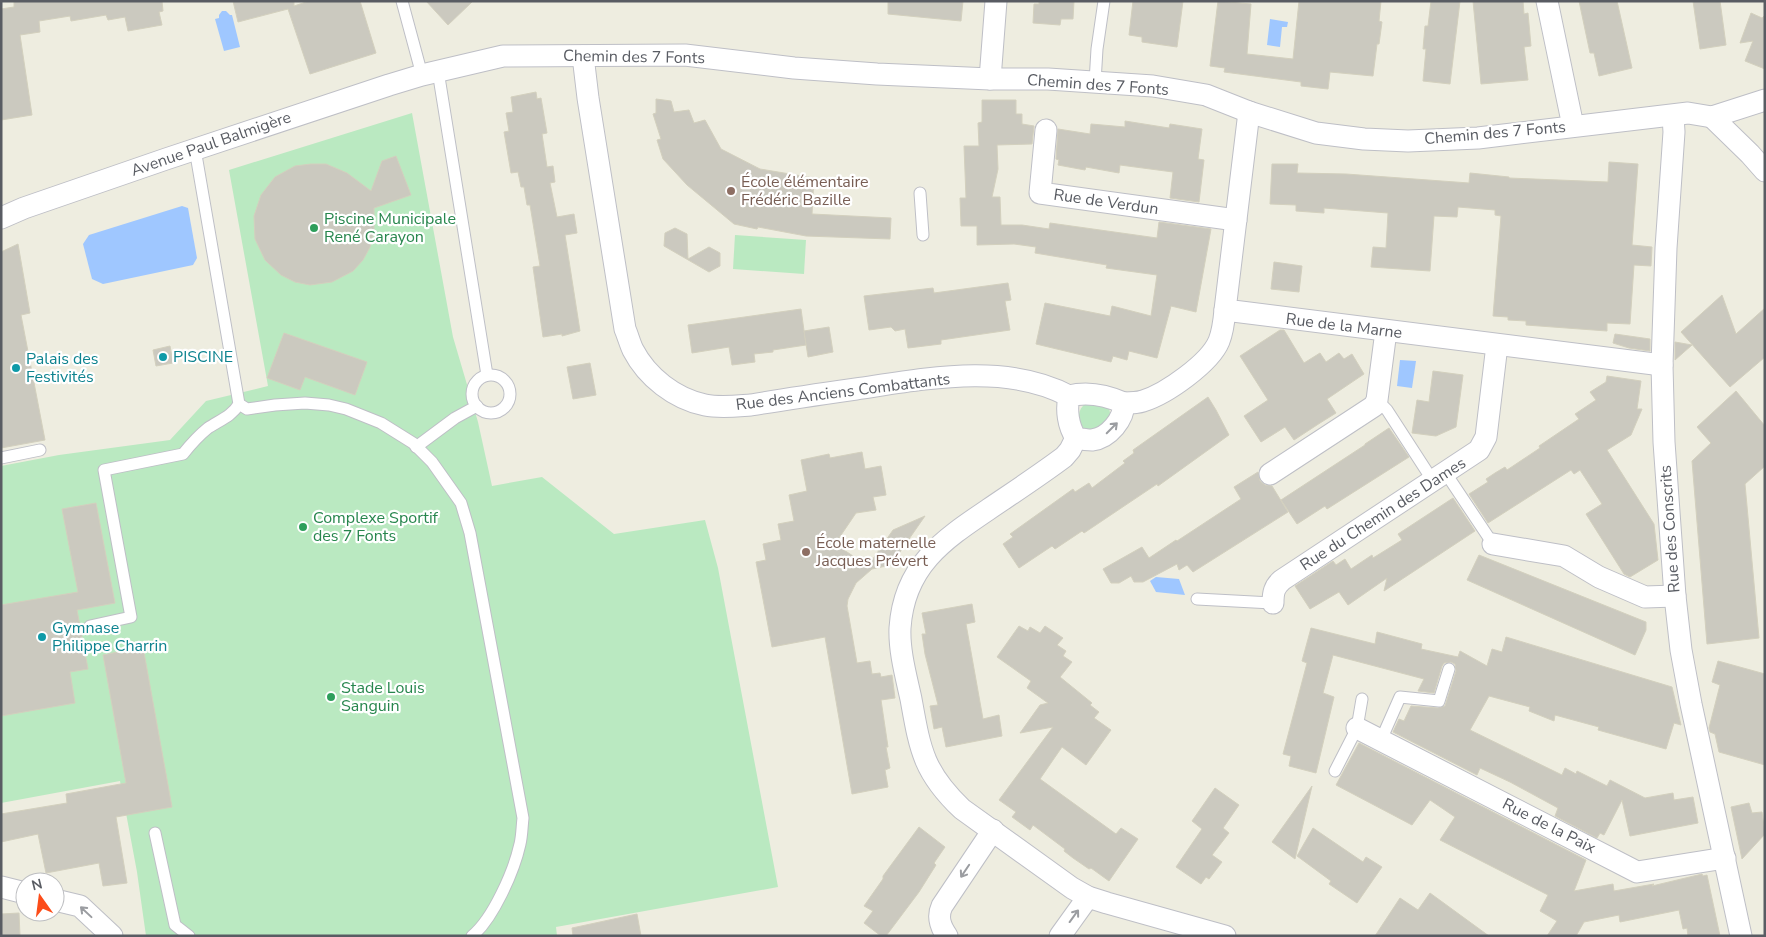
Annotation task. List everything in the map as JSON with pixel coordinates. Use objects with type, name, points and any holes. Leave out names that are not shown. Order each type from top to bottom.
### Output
[{"type":"street","points":[[990,79],[996,1]]},
{"type":"street","points":[[1547,1],[1573,126]]},
{"type":"street","name":"Chemin des 7 Fonts","points":[[430,73],[503,56],[685,55],[794,68],[877,74],[990,79],[1048,79],[1153,86],[1206,95],[1249,112],[1316,133],[1364,140],[1408,141],[1478,138],[1688,113],[1712,117],[1765,100]]},
{"type":"street","name":"Rue des Anciens Combattants","points":[[583,56],[625,329],[633,350],[646,369],[662,386],[682,397],[705,405],[728,407],[907,381],[972,376],[1033,382],[1053,388],[1069,396],[1080,394],[1102,395],[1124,403],[1142,401],[1156,396],[1200,367],[1210,356],[1218,342],[1223,329],[1225,310]]},
{"type":"street","name":"Avenue Paul Balmigère","points":[[1,218],[24,208],[195,149],[430,73]]},
{"type":"street","points":[[1225,310],[1249,112]]},
{"type":"street","name":"Rue des Conscrits","points":[[1673,116],[1674,132],[1666,248],[1662,365],[1664,452],[1675,596],[1681,650],[1741,936]]},
{"type":"street","points":[[1712,117],[1765,171]]},
{"type":"street","name":"Rue de Verdun","points":[[1046,130],[1040,194],[1236,220]]},
{"type":"street","name":"Rue de la Marne","points":[[1225,310],[1662,365]]},
{"type":"street","points":[[1270,474],[1374,406],[1377,400],[1386,331]]},
{"type":"street","name":"Rue du Chemin des Dames","points":[[1272,603],[1276,586],[1282,580],[1479,450],[1486,437],[1497,345]]},
{"type":"street","points":[[1069,396],[1067,408],[1069,421],[1076,438],[1070,450],[1064,457],[959,529],[921,565],[913,579],[902,611],[900,628],[902,656],[919,743],[935,780],[948,795],[962,808],[1072,888],[1088,897],[1225,936]]},
{"type":"street","points":[[1076,438],[1092,440],[1106,434],[1117,424],[1124,410],[1124,403]]},
{"type":"street","points":[[1492,544],[1564,556],[1599,577],[1645,597],[1675,596]]},
{"type":"street","name":"Rue de la Paix","points":[[1357,728],[1637,872],[1725,858]]},
{"type":"street","points":[[947,936],[938,914],[993,830]]},
{"type":"street","points":[[1,887],[15,890]]},
{"type":"street","points":[[1060,936],[1088,897]]},
{"type":"street","points":[[65,902],[80,906],[112,936]]},
{"type":"lane","points":[[402,1],[430,73],[487,375]]},
{"type":"lane","points":[[1095,82],[1096,49],[1104,1]]},
{"type":"lane","points":[[90,626],[131,617],[104,470],[183,454],[193,440],[234,412],[239,404],[195,149]]},
{"type":"lane","points":[[920,194],[923,235]]},
{"type":"lane","points":[[487,375],[503,379],[509,387],[509,400],[504,407],[496,412],[486,412],[477,406],[472,397],[474,387],[480,378],[487,375]]},
{"type":"lane","points":[[1377,400],[1387,410],[1492,544]]},
{"type":"lane","points":[[239,404],[247,410],[275,405],[305,403],[329,405],[346,409],[380,423],[416,447],[432,462],[461,503],[472,543],[522,818],[520,843],[512,869],[496,904],[472,936]]},
{"type":"lane","points":[[416,447],[455,418],[477,406]]},
{"type":"lane","points":[[1,458],[40,450]]},
{"type":"lane","name":"Rue du Chemin des Dames","points":[[1197,599],[1272,603]]},
{"type":"lane","points":[[1381,740],[1400,697],[1439,701],[1449,669]]},
{"type":"lane","points":[[1335,771],[1357,728],[1362,699]]},
{"type":"lane","points":[[155,833],[175,925],[189,936]]},
{"type":"green space","name":"Complexe Sportif des 7 Fonts","points":[[412,113],[453,337],[478,422],[492,486],[542,477],[614,534],[705,520],[718,568],[778,887],[556,927],[557,936],[146,936],[137,872],[120,781],[1,803],[1,466],[59,455],[170,440],[206,401],[268,386],[229,170]]},
{"type":"green space","points":[[735,235],[806,240],[804,274],[733,269]]},
{"type":"green space","points":[[1086,403],[1109,408],[1111,418],[1098,432],[1084,429],[1080,422],[1079,415]]},
{"type":"water","points":[[222,11],[232,15],[240,47],[224,51],[215,19],[219,18]]},
{"type":"water","points":[[1270,19],[1288,22],[1287,27],[1282,27],[1280,47],[1267,45]]},
{"type":"water","points":[[182,206],[188,208],[197,258],[193,265],[103,284],[92,279],[83,244],[89,235]]},
{"type":"water","points":[[1400,360],[1416,361],[1412,388],[1397,386]]},
{"type":"water","points":[[1156,577],[1179,579],[1185,595],[1156,592],[1150,581]]},
{"type":"building","points":[[14,1],[162,1],[163,11],[159,12],[162,25],[128,31],[125,17],[108,20],[106,15],[71,21],[70,16],[39,21],[40,32],[20,35],[32,115],[1,120],[1,9],[14,7]]},
{"type":"building","points":[[233,1],[294,1],[294,6],[309,1],[360,1],[376,53],[310,74],[288,9],[238,22]]},
{"type":"building","points":[[426,1],[473,1],[448,25]]},
{"type":"building","points":[[888,1],[963,1],[961,21],[888,14]]},
{"type":"building","points":[[1039,1],[1074,1],[1073,19],[1061,19],[1060,25],[1033,23],[1034,4],[1039,4]]},
{"type":"building","points":[[1133,1],[1183,1],[1177,47],[1142,42],[1142,37],[1129,35]]},
{"type":"building","points":[[1218,1],[1251,4],[1247,54],[1293,59],[1299,1],[1381,1],[1379,21],[1382,22],[1373,76],[1330,72],[1328,89],[1301,86],[1301,82],[1224,72],[1225,68],[1210,66]]},
{"type":"building","points":[[1431,1],[1460,1],[1450,84],[1423,81],[1426,49],[1423,49],[1425,26],[1428,26]]},
{"type":"building","points":[[1473,1],[1523,1],[1524,14],[1528,13],[1531,46],[1524,47],[1528,80],[1481,84]]},
{"type":"building","points":[[1579,1],[1617,1],[1632,68],[1599,76],[1594,53],[1590,53]]},
{"type":"building","points":[[1693,1],[1720,1],[1726,45],[1700,49]]},
{"type":"building","points":[[1751,13],[1762,18],[1765,15],[1765,69],[1745,61],[1753,41],[1740,43]]},
{"type":"building","points":[[536,92],[537,99],[541,98],[547,133],[542,134],[547,167],[553,166],[555,182],[550,183],[557,217],[574,214],[577,233],[565,235],[580,331],[562,336],[562,334],[543,337],[533,267],[540,266],[530,205],[527,205],[524,187],[521,187],[518,172],[511,173],[504,132],[509,131],[506,113],[513,112],[511,97]]},
{"type":"building","points":[[656,99],[671,101],[674,112],[689,110],[694,123],[705,120],[721,149],[760,169],[814,178],[812,214],[891,218],[890,239],[806,236],[734,224],[687,185],[663,159],[657,140],[661,139],[653,114],[656,113]]},
{"type":"building","points":[[982,100],[1016,100],[1016,114],[1022,114],[1022,124],[1034,126],[1032,144],[997,145],[998,169],[992,197],[1000,197],[1001,225],[1022,225],[1049,229],[1050,223],[1157,238],[1159,222],[1211,229],[1196,312],[1171,306],[1157,358],[1129,351],[1127,360],[1113,356],[1111,362],[1036,344],[1045,303],[1110,316],[1112,306],[1151,316],[1157,275],[1106,268],[1107,265],[1035,253],[1036,247],[1014,244],[977,245],[977,226],[961,226],[960,198],[966,198],[964,146],[979,146],[978,123],[982,122]]},
{"type":"building","points":[[1125,121],[1169,128],[1170,124],[1202,129],[1198,159],[1204,160],[1199,202],[1170,198],[1173,172],[1120,165],[1119,173],[1086,167],[1085,170],[1058,165],[1059,160],[1056,159],[1058,129],[1090,134],[1091,124],[1125,127]]},
{"type":"building","name":"Piscine Municipale René Carayon","points":[[396,156],[411,195],[374,208],[374,232],[370,247],[363,260],[353,271],[332,282],[310,285],[295,282],[281,275],[265,260],[255,239],[254,216],[261,195],[275,177],[295,166],[326,164],[347,173],[371,191],[382,161]]},
{"type":"building","points":[[1609,162],[1638,164],[1632,245],[1652,247],[1651,266],[1634,265],[1630,324],[1607,323],[1607,331],[1526,325],[1526,321],[1508,320],[1508,317],[1493,316],[1501,216],[1495,215],[1495,210],[1458,207],[1457,217],[1434,216],[1430,271],[1371,267],[1373,247],[1386,248],[1388,213],[1324,208],[1324,213],[1296,211],[1296,205],[1270,204],[1272,164],[1298,164],[1297,173],[1346,174],[1469,183],[1470,173],[1509,178],[1608,182]]},
{"type":"building","points":[[675,228],[687,234],[688,259],[709,247],[720,253],[720,266],[709,272],[664,246],[665,233]]},
{"type":"building","name":"Palais des Festivités","points":[[18,244],[30,313],[21,315],[45,440],[1,448],[1,252]]},
{"type":"building","points":[[1274,262],[1302,266],[1299,292],[1271,289]]},
{"type":"building","points":[[1008,283],[1011,300],[1005,301],[1010,330],[941,340],[941,344],[908,348],[905,329],[895,331],[891,327],[869,330],[864,296],[933,288],[934,293]]},
{"type":"building","points":[[1722,295],[1736,334],[1765,308],[1765,357],[1730,387],[1681,332]]},
{"type":"building","points":[[801,309],[806,345],[754,354],[755,362],[732,365],[729,347],[692,353],[688,325]]},
{"type":"building","points":[[829,327],[833,352],[808,357],[804,331]]},
{"type":"building","points":[[1280,330],[1284,330],[1304,363],[1320,353],[1326,362],[1339,353],[1344,359],[1352,354],[1364,374],[1327,399],[1336,413],[1294,440],[1285,427],[1261,442],[1244,416],[1268,400],[1240,356]]},
{"type":"building","points":[[284,333],[367,362],[355,395],[305,377],[300,390],[267,378]]},
{"type":"building","points":[[1615,334],[1650,339],[1650,351],[1629,348],[1613,343]]},
{"type":"building","points":[[1675,342],[1692,345],[1675,360]]},
{"type":"building","name":"PISCINE","points":[[170,346],[173,363],[156,366],[153,350]]},
{"type":"building","points":[[590,363],[596,395],[573,399],[567,367]]},
{"type":"building","points":[[1433,371],[1463,375],[1456,427],[1436,436],[1412,433],[1417,400],[1429,402]]},
{"type":"building","points":[[1607,376],[1641,381],[1637,409],[1642,409],[1631,435],[1607,450],[1654,524],[1658,560],[1630,577],[1624,574],[1586,514],[1602,504],[1580,470],[1574,474],[1571,470],[1488,523],[1469,494],[1488,482],[1486,479],[1505,467],[1507,470],[1579,419],[1575,414],[1596,400],[1590,392],[1606,382]]},
{"type":"building","points":[[1736,391],[1765,426],[1765,466],[1745,484],[1759,638],[1707,644],[1692,461],[1711,443],[1697,427]]},
{"type":"building","points":[[1208,397],[1229,435],[1158,486],[1157,484],[1084,533],[1082,531],[1055,549],[1052,546],[1019,568],[1003,544],[1013,537],[1010,534],[1073,489],[1075,492],[1089,483],[1092,488],[1125,463],[1123,461],[1134,453],[1133,450]]},
{"type":"building","points":[[1389,428],[1409,457],[1327,509],[1325,506],[1297,524],[1281,500]]},
{"type":"building","name":"École maternelle Jacques Prévert","points":[[862,452],[865,469],[881,466],[886,495],[873,497],[876,510],[856,513],[835,544],[868,566],[893,530],[925,516],[891,565],[872,569],[856,583],[848,599],[847,606],[857,663],[870,661],[872,674],[880,673],[881,677],[892,675],[895,698],[881,700],[890,768],[885,770],[888,787],[852,794],[825,637],[772,647],[756,562],[766,560],[763,544],[781,540],[778,524],[794,521],[789,495],[807,491],[801,460],[829,454],[830,458]]},
{"type":"building","points":[[1258,472],[1260,481],[1265,485],[1272,486],[1288,512],[1193,572],[1187,565],[1179,570],[1177,564],[1143,582],[1134,582],[1131,576],[1119,583],[1111,583],[1103,569],[1142,547],[1149,558],[1177,541],[1241,499],[1234,487]]},
{"type":"building","points":[[1453,498],[1475,531],[1384,591],[1387,578],[1348,605],[1339,592],[1310,609],[1295,586],[1333,561],[1336,565],[1345,559],[1351,569],[1372,555],[1373,558],[1402,540],[1398,534]]},
{"type":"building","name":"Gymnase Philippe Charrin","points":[[96,503],[115,603],[77,610],[88,669],[70,672],[75,703],[1,716],[1,605],[78,592],[62,509]]},
{"type":"building","points":[[1479,555],[1646,622],[1646,630],[1635,655],[1467,580]]},
{"type":"building","points":[[972,604],[975,622],[966,624],[983,719],[999,715],[1002,736],[946,747],[942,727],[934,729],[930,706],[938,705],[925,654],[922,634],[926,634],[922,613]]},
{"type":"building","points":[[1019,626],[1028,631],[1030,627],[1040,633],[1045,626],[1063,638],[1057,645],[1066,651],[1063,656],[1072,662],[1060,677],[1092,703],[1090,705],[1099,712],[1094,718],[1111,730],[1086,765],[1062,747],[1040,779],[1116,834],[1121,828],[1138,839],[1109,881],[1073,858],[1064,851],[1065,849],[1033,825],[1030,830],[1012,817],[1016,812],[999,800],[1053,727],[1020,733],[1040,705],[1048,703],[1027,688],[1031,681],[997,657]]},
{"type":"building","points":[[1311,628],[1375,644],[1377,632],[1422,644],[1421,649],[1458,657],[1460,651],[1487,666],[1492,649],[1502,652],[1506,637],[1672,687],[1681,725],[1674,723],[1666,749],[1598,730],[1599,727],[1555,715],[1554,721],[1529,711],[1530,707],[1489,696],[1470,730],[1562,775],[1565,768],[1576,774],[1577,771],[1607,786],[1610,780],[1645,798],[1673,793],[1674,800],[1693,797],[1698,823],[1630,836],[1622,800],[1604,835],[1600,833],[1597,838],[1555,816],[1558,808],[1510,782],[1480,768],[1477,775],[1393,732],[1399,719],[1404,721],[1411,706],[1438,708],[1445,706],[1456,671],[1455,664],[1451,662],[1444,663],[1442,666],[1434,693],[1418,691],[1424,679],[1333,655],[1323,693],[1334,697],[1316,773],[1289,766],[1291,756],[1283,754],[1307,663],[1302,661]]},
{"type":"building","points":[[143,647],[172,807],[116,817],[127,883],[103,886],[99,863],[46,872],[38,834],[1,842],[1,814],[67,803],[66,794],[126,783],[103,655]]},
{"type":"building","points":[[1718,661],[1765,674],[1765,765],[1719,752],[1715,734],[1710,732],[1709,728],[1720,685],[1712,682]]},
{"type":"building","points":[[1359,743],[1586,860],[1574,891],[1613,884],[1614,891],[1654,884],[1652,886],[1702,874],[1703,876],[1707,875],[1720,936],[1688,936],[1687,928],[1683,929],[1679,910],[1620,922],[1619,915],[1584,922],[1576,936],[1547,936],[1557,921],[1540,911],[1548,895],[1440,840],[1455,817],[1430,800],[1412,825],[1336,785]]},
{"type":"building","points":[[1312,786],[1295,859],[1272,842]]},
{"type":"building","points":[[1215,788],[1239,805],[1223,828],[1229,833],[1212,855],[1222,862],[1209,879],[1206,877],[1201,884],[1176,867],[1202,829],[1192,821]]},
{"type":"building","points":[[1749,803],[1752,813],[1762,812],[1765,834],[1742,859],[1731,807]]},
{"type":"building","points":[[919,827],[945,847],[934,863],[936,865],[919,892],[886,936],[881,936],[864,923],[873,911],[864,906],[883,879],[883,876]]},
{"type":"building","points":[[1313,828],[1363,862],[1366,857],[1382,867],[1357,903],[1329,884],[1331,881],[1297,856]]},
{"type":"building","points":[[1430,893],[1489,936],[1375,936],[1400,898],[1418,910]]},
{"type":"building","points":[[15,913],[15,922],[19,922],[20,936],[1,936],[1,914]]},
{"type":"building","points":[[637,914],[641,936],[573,936],[572,928]]},
{"type":"place","name":"École élémentaire Frédéric Bazille","points":[[731,191]]},
{"type":"place","name":"Piscine Municipale René Carayon","points":[[314,228]]},
{"type":"place","name":"PISCINE","points":[[163,357]]},
{"type":"place","name":"Palais des Festivités","points":[[16,368]]},
{"type":"place","name":"Complexe Sportif des 7 Fonts","points":[[303,527]]},
{"type":"place","name":"École maternelle Jacques Prévert","points":[[806,552]]},
{"type":"place","name":"Gymnase Philippe Charrin","points":[[42,637]]},
{"type":"place","name":"Stade Louis Sanguin","points":[[331,697]]}]
